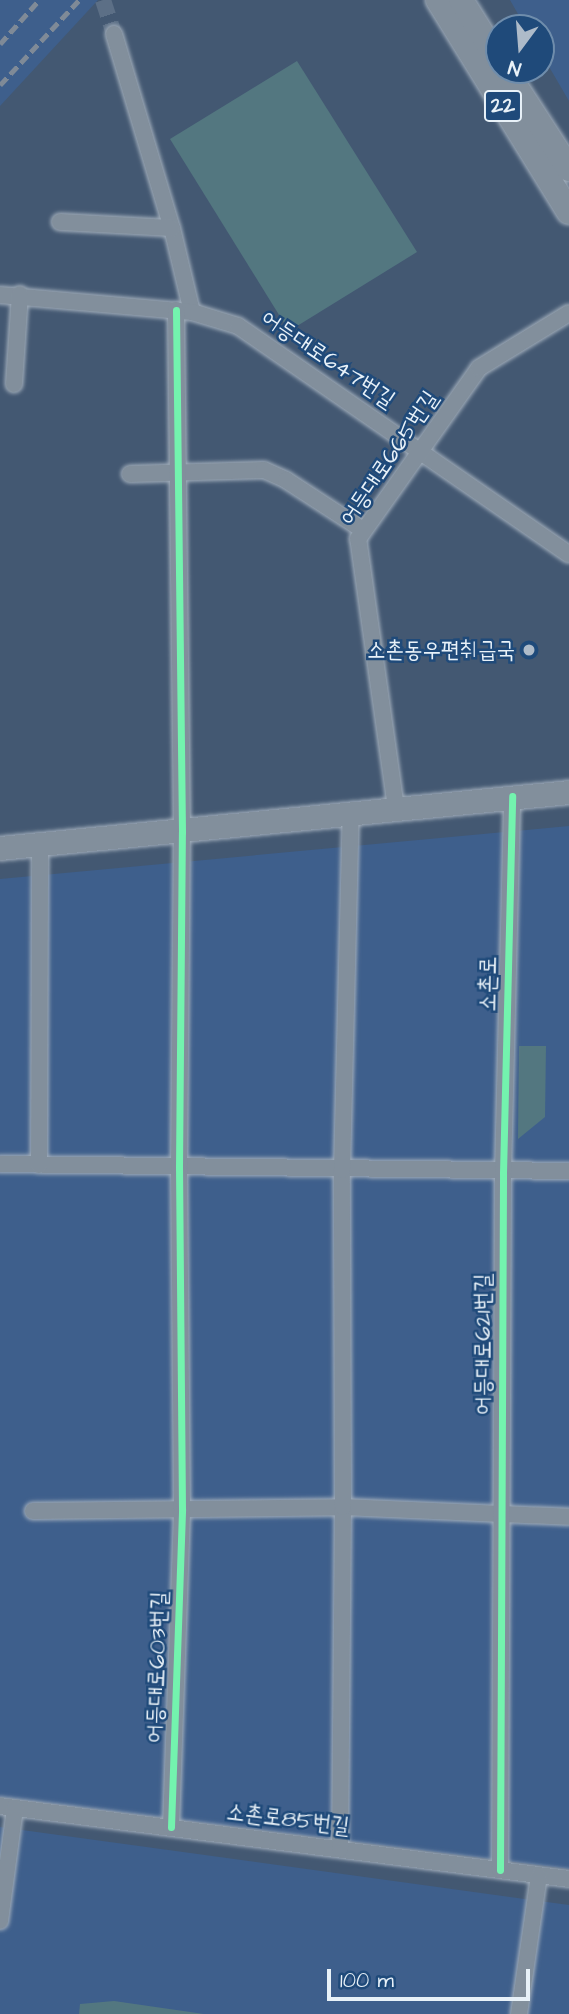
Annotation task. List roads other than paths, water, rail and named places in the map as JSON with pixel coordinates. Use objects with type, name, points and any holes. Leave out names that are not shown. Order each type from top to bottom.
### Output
[{"type":"main road","points":[[428,0],[455,30]]},
{"type":"main road","name":"22","points":[[438,0],[569,212]]},
{"type":"main road","name":"22","points":[[461,0],[485,39]]},
{"type":"main road","name":"22","points":[[514,84],[569,169]]},
{"type":"street","points":[[114,34],[172,228],[192,312]]},
{"type":"street","points":[[60,222],[172,228]]},
{"type":"street","points":[[14,384],[20,294]]},
{"type":"street","name":"어등대로647번길","points":[[0,295],[20,294],[192,312],[255,335],[569,554]]},
{"type":"street","points":[[176,310],[182,832],[179,1167],[182,1509]]},
{"type":"street","name":"어등대로665번길","points":[[396,808],[358,539],[479,368],[569,313]]},
{"type":"street","points":[[130,474],[246,470],[275,473],[363,530]]},
{"type":"street","points":[[0,848],[569,792]]},
{"type":"street","name":"소촌로","points":[[503,1172],[512,796]]},
{"type":"street","points":[[340,1849],[344,1507],[342,1170],[351,814]]},
{"type":"street","points":[[39,1165],[40,843]]},
{"type":"street","points":[[0,1164],[569,1171]]},
{"type":"street","name":"어등대로621번길","points":[[500,1870],[503,1172]]},
{"type":"street","points":[[33,1511],[344,1507],[569,1517]]},
{"type":"street","name":"어등대로603번길","points":[[171,1827],[182,1509]]},
{"type":"street","points":[[0,1921],[7,1807]]},
{"type":"street","name":"소촌로85번길","points":[[7,1807],[569,1879]]},
{"type":"street","points":[[519,2014],[539,1876]]},
{"type":"tunnel","points":[[103,0],[114,34]]},
{"type":"railway","points":[[0,44],[39,0]]},
{"type":"railway","points":[[0,85],[79,0]]},
{"type":"place","name":"소촌동우편취급국","points":[[529,650]]}]
